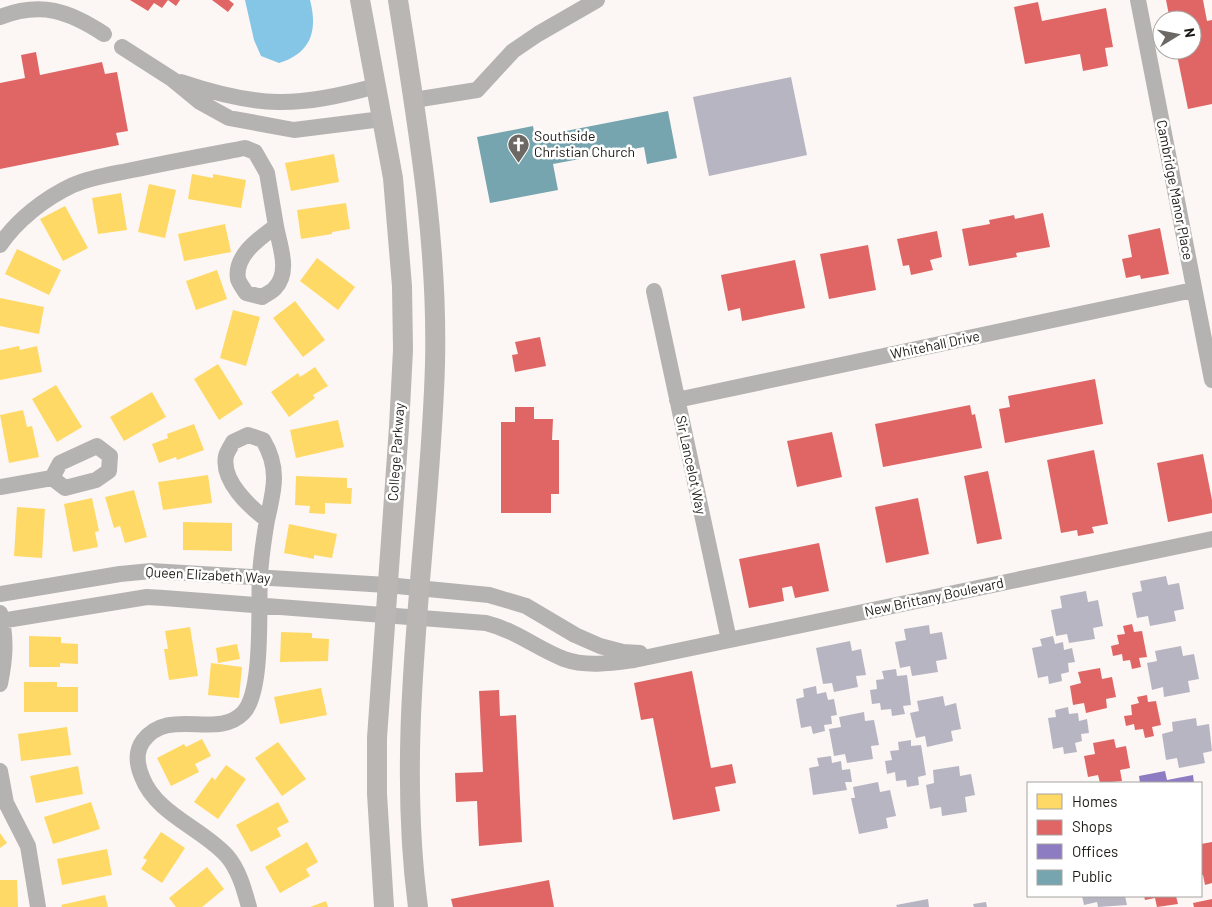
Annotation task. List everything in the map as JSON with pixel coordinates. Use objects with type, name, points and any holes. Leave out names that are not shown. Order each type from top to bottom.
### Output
[{"type":"main road","name":"College Parkway","points":[[360,0],[398,221],[402,350],[377,738],[377,803],[384,907]]},
{"type":"main road","points":[[398,0],[429,202],[435,298],[435,364],[421,589],[412,692],[409,768],[411,840],[418,907]]},
{"type":"street","points":[[414,100],[477,90],[513,51],[538,34],[597,0]]},
{"type":"street","name":"Cambridge Manor Place","points":[[1138,0],[1212,380]]},
{"type":"street","points":[[0,17],[28,9],[63,12],[104,34]]},
{"type":"street","points":[[122,47],[172,79],[200,102],[229,118],[294,130],[382,120]]},
{"type":"street","points":[[172,79],[263,102],[289,104],[322,100],[376,86]]},
{"type":"street","points":[[255,152],[259,144],[263,102]]},
{"type":"street","points":[[0,245],[21,220],[39,206],[73,185],[93,178],[246,148],[255,152],[267,172],[276,226]]},
{"type":"street","name":"Whitehall Drive","points":[[677,400],[1193,290]]},
{"type":"street","name":"Sir Lancelot Way","points":[[654,291],[729,640]]},
{"type":"street","points":[[250,907],[239,874],[228,857],[214,843],[167,810],[142,780],[137,763],[140,746],[150,732],[165,724],[229,722],[243,713],[252,698],[261,606],[260,578],[267,520],[274,492],[272,454],[263,440],[248,435],[233,442],[226,457],[229,474],[246,503],[267,520]]},
{"type":"street","points":[[0,487],[52,478]]},
{"type":"street","name":"New Brittany Boulevard","points":[[385,615],[468,620],[502,627],[564,659],[580,663],[634,660],[1212,539]]},
{"type":"street","name":"Queen Elizabeth Way","points":[[0,594],[136,572],[387,585]]},
{"type":"street","name":"New Brittany Boulevard","points":[[387,585],[473,593],[509,600],[526,606],[575,635],[600,646],[623,652],[656,654]]},
{"type":"street","name":"Queen Elizabeth Way","points":[[1,618],[147,597],[385,615]]},
{"type":"street","points":[[0,684],[6,654],[1,618]]},
{"type":"street","points":[[0,772],[6,803],[28,846],[38,907]]},
{"type":"water","points":[[245,0],[310,0],[313,22],[310,39],[305,47],[290,59],[279,63],[261,56],[254,40]]},
{"type":"building: Homes","points":[[334,154],[339,182],[291,191],[285,163]]},
{"type":"building: Homes","points":[[192,174],[213,178],[213,174],[246,180],[241,208],[188,199]]},
{"type":"building: Homes","points":[[149,184],[176,190],[165,238],[138,232]]},
{"type":"building: Homes","points":[[121,193],[127,230],[98,234],[92,198]]},
{"type":"building: Homes","points":[[346,203],[350,229],[301,239],[297,210]]},
{"type":"building: Homes","points":[[65,206],[88,248],[63,261],[40,219]]},
{"type":"building: Homes","points":[[225,224],[231,252],[184,261],[178,234]]},
{"type":"building: Homes","points":[[17,249],[61,270],[49,295],[5,274]]},
{"type":"building: Homes","points":[[317,258],[355,287],[338,310],[300,281]]},
{"type":"building: Homes","points":[[217,270],[227,299],[196,310],[186,281]]},
{"type":"building: Homes","points":[[0,298],[44,307],[39,334],[0,326]]},
{"type":"building: Homes","points":[[295,301],[325,340],[303,357],[273,318]]},
{"type":"building: Homes","points":[[233,310],[260,317],[246,366],[220,358]]},
{"type":"building: Homes","points":[[19,346],[20,350],[37,346],[42,372],[0,380],[0,350]]},
{"type":"building: Homes","points":[[218,364],[243,404],[219,420],[194,379]]},
{"type":"building: Homes","points":[[315,367],[328,386],[313,395],[315,398],[289,417],[271,392],[298,373],[300,377]]},
{"type":"building: Homes","points":[[56,385],[82,427],[57,442],[32,399]]},
{"type":"building: Homes","points":[[152,392],[166,417],[124,441],[110,417]]},
{"type":"building: Homes","points":[[23,410],[27,427],[32,426],[39,457],[9,463],[0,415]]},
{"type":"building: Homes","points":[[338,420],[344,447],[296,458],[290,430]]},
{"type":"building: Homes","points":[[194,424],[204,450],[177,460],[176,457],[159,463],[152,444],[168,438],[167,434]]},
{"type":"building: Homes","points":[[208,475],[212,503],[163,510],[158,482]]},
{"type":"building: Homes","points":[[296,476],[347,478],[347,488],[352,488],[351,504],[325,503],[325,514],[309,513],[310,506],[295,505]]},
{"type":"building: Homes","points":[[134,490],[147,537],[125,543],[120,526],[114,528],[105,497]]},
{"type":"building: Homes","points":[[92,498],[99,531],[95,532],[98,547],[73,552],[64,504]]},
{"type":"building: Homes","points":[[17,507],[45,509],[42,558],[14,556]]},
{"type":"building: Homes","points":[[183,522],[232,523],[232,551],[183,550]]},
{"type":"building: Homes","points":[[289,524],[337,534],[332,558],[314,555],[314,559],[284,553]]},
{"type":"building: Homes","points":[[190,627],[198,676],[169,680],[164,649],[168,649],[165,631]]},
{"type":"building: Homes","points":[[281,632],[312,633],[312,638],[329,639],[328,661],[280,662]]},
{"type":"building: Homes","points":[[29,636],[61,637],[61,643],[78,644],[78,664],[60,663],[60,667],[29,667]]},
{"type":"building: Homes","points":[[237,644],[240,659],[218,663],[216,648]]},
{"type":"building: Homes","points":[[211,663],[242,667],[239,698],[208,695]]},
{"type":"building: Homes","points":[[24,682],[57,682],[57,687],[78,687],[78,712],[24,712]]},
{"type":"building: Homes","points":[[321,688],[327,715],[280,724],[274,697]]},
{"type":"building: Homes","points":[[67,727],[71,755],[21,761],[18,734]]},
{"type":"building: Homes","points":[[202,739],[211,756],[195,764],[199,772],[171,786],[157,758],[184,744],[186,747]]},
{"type":"building: Homes","points":[[278,742],[306,779],[282,796],[255,758]]},
{"type":"building: Homes","points":[[226,765],[246,779],[218,819],[194,802],[212,777],[215,780]]},
{"type":"building: Homes","points":[[78,766],[83,794],[36,803],[30,776]]},
{"type":"building: Homes","points":[[91,802],[100,829],[53,844],[44,817]]},
{"type":"building: Homes","points":[[278,802],[289,822],[277,828],[281,836],[251,852],[236,825]]},
{"type":"building: Homes","points":[[161,832],[185,848],[162,883],[141,869],[147,860],[143,858]]},
{"type":"building: Homes","points":[[0,833],[7,843],[0,848]]},
{"type":"building: Homes","points":[[307,842],[318,862],[306,869],[310,876],[280,893],[265,867]]},
{"type":"building: Homes","points":[[107,849],[112,875],[62,885],[57,859]]},
{"type":"building: Homes","points":[[207,867],[224,889],[202,907],[176,907],[169,898]]},
{"type":"building: Homes","points":[[0,880],[17,880],[18,907],[0,907]]},
{"type":"building: Homes","points":[[105,895],[108,907],[62,907],[61,905]]},
{"type":"building: Homes","points":[[326,901],[328,907],[310,907]]},
{"type":"building: Shops","points":[[130,0],[168,0],[162,8],[154,3],[148,11]]},
{"type":"building: Shops","points":[[168,0],[180,0],[176,6]]},
{"type":"building: Shops","points":[[212,0],[229,0],[234,4],[228,12]]},
{"type":"building: Shops","points":[[1166,0],[1203,0],[1207,21],[1212,20],[1212,104],[1188,109],[1178,60],[1202,60],[1202,10],[1168,10]]},
{"type":"building: Shops","points":[[1038,2],[1042,21],[1106,8],[1113,47],[1105,48],[1108,66],[1083,71],[1080,54],[1025,64],[1014,7]]},
{"type":"building: Shops","points":[[36,52],[40,75],[102,62],[105,74],[117,72],[128,131],[116,133],[119,145],[0,169],[0,83],[25,78],[21,55]]},
{"type":"building: Shops","points":[[1043,213],[1050,247],[1016,253],[1017,257],[969,266],[962,229],[990,224],[989,220],[1014,215],[1015,219]]},
{"type":"building: Shops","points":[[1160,228],[1169,274],[1141,279],[1140,275],[1126,278],[1122,259],[1132,257],[1128,235]]},
{"type":"building: Shops","points":[[937,231],[942,257],[930,260],[933,270],[911,275],[909,265],[903,266],[897,239]]},
{"type":"building: Shops","points":[[868,245],[876,290],[829,299],[820,254]]},
{"type":"building: Shops","points":[[795,260],[805,308],[742,321],[740,308],[728,311],[721,275]]},
{"type":"building: Shops","points":[[540,337],[546,366],[515,372],[512,355],[518,354],[515,342]]},
{"type":"building: Shops","points":[[1095,379],[1103,424],[1005,443],[999,409],[1010,407],[1008,396]]},
{"type":"building: Shops","points":[[970,405],[972,415],[975,414],[982,448],[883,467],[875,424]]},
{"type":"building: Shops","points":[[515,407],[534,407],[534,419],[553,419],[552,440],[559,440],[559,494],[551,494],[551,513],[501,513],[501,422],[515,422]]},
{"type":"building: Shops","points":[[832,432],[842,477],[797,487],[787,441]]},
{"type":"building: Shops","points":[[1094,450],[1108,524],[1092,527],[1094,533],[1078,536],[1077,530],[1061,533],[1047,460]]},
{"type":"building: Shops","points":[[1203,454],[1212,500],[1212,513],[1168,522],[1157,463]]},
{"type":"building: Shops","points":[[988,471],[1002,539],[977,544],[964,476]]},
{"type":"building: Shops","points":[[918,498],[929,554],[886,563],[875,507]]},
{"type":"building: Shops","points":[[819,543],[829,591],[795,598],[792,586],[782,588],[784,601],[749,608],[739,559]]},
{"type":"building: Shops","points":[[1132,624],[1134,632],[1142,631],[1147,657],[1139,658],[1141,667],[1132,669],[1130,660],[1123,661],[1122,654],[1113,656],[1111,646],[1119,644],[1117,635],[1125,634],[1123,626]]},
{"type":"building: Shops","points":[[1100,668],[1102,679],[1112,677],[1116,697],[1106,699],[1107,708],[1086,713],[1084,703],[1073,705],[1070,686],[1081,683],[1078,672]]},
{"type":"building: Shops","points":[[692,671],[711,768],[732,764],[736,783],[715,787],[720,811],[673,820],[653,718],[641,720],[634,683]]},
{"type":"building: Shops","points":[[499,690],[500,716],[516,715],[522,842],[479,846],[477,801],[456,802],[455,773],[483,772],[479,691]]},
{"type":"building: Shops","points":[[1147,695],[1148,702],[1156,701],[1161,725],[1152,727],[1154,736],[1145,738],[1143,729],[1135,730],[1134,724],[1126,726],[1124,716],[1132,715],[1131,705],[1139,703],[1137,697]]},
{"type":"building: Shops","points":[[1114,739],[1116,748],[1126,746],[1130,768],[1120,770],[1122,781],[1100,782],[1098,775],[1088,777],[1084,756],[1095,754],[1093,743]]},
{"type":"building: Shops","points":[[1212,842],[1212,883],[1205,885],[1202,875],[1202,844]]},
{"type":"building: Shops","points":[[549,880],[554,907],[453,907],[451,899]]},
{"type":"building: Shops","points":[[1144,897],[1176,897],[1178,904],[1157,907],[1155,898],[1145,900]]},
{"type":"building: Shops","points":[[1212,899],[1212,907],[1194,907],[1193,903]]},
{"type":"building: Offices","points":[[1165,771],[1167,780],[1193,775],[1194,782],[1140,782],[1139,776]]},
{"type":"building: Public","points":[[668,111],[677,158],[647,164],[644,147],[553,164],[558,190],[490,203],[477,137],[533,126],[535,137]]},
{"type":"building: Other","points":[[791,77],[807,155],[709,176],[693,97]]},
{"type":"building: Other","points":[[1166,576],[1168,585],[1179,583],[1184,609],[1174,611],[1176,621],[1150,626],[1148,616],[1137,618],[1132,593],[1142,591],[1140,581]]},
{"type":"building: Other","points":[[1086,591],[1088,602],[1098,600],[1103,626],[1093,628],[1095,639],[1069,643],[1067,634],[1056,636],[1051,610],[1062,608],[1060,596]]},
{"type":"building: Other","points":[[929,625],[930,634],[942,632],[947,659],[936,661],[938,672],[912,676],[910,666],[900,668],[895,642],[906,640],[904,629]]},
{"type":"building: Other","points":[[1053,636],[1055,644],[1063,642],[1064,650],[1072,648],[1075,662],[1068,663],[1069,672],[1061,674],[1062,681],[1049,684],[1048,676],[1038,678],[1032,648],[1042,646],[1040,639]]},
{"type":"building: Other","points":[[850,641],[852,651],[861,649],[866,675],[856,676],[858,687],[834,692],[832,683],[823,684],[816,648]]},
{"type":"building: Other","points":[[1181,646],[1183,656],[1194,654],[1199,679],[1188,681],[1190,692],[1164,697],[1163,687],[1152,690],[1147,663],[1157,661],[1155,651]]},
{"type":"building: Other","points":[[896,669],[897,676],[907,675],[911,705],[903,706],[905,714],[892,716],[891,709],[881,710],[880,703],[872,704],[870,690],[877,689],[876,680],[884,679],[882,671]]},
{"type":"building: Other","points":[[816,686],[817,694],[826,692],[828,700],[834,699],[837,715],[831,716],[832,724],[824,725],[825,731],[813,734],[811,726],[801,728],[796,699],[804,697],[803,689]]},
{"type":"building: Other","points":[[943,696],[945,706],[956,703],[961,729],[951,731],[953,741],[927,747],[925,736],[916,738],[910,713],[919,711],[917,701]]},
{"type":"building: Other","points":[[1068,707],[1069,714],[1078,713],[1079,721],[1087,719],[1089,733],[1081,734],[1082,741],[1075,743],[1077,752],[1064,754],[1063,747],[1053,749],[1048,718],[1056,717],[1055,710]]},
{"type":"building: Other","points":[[864,712],[865,721],[874,720],[879,745],[871,746],[873,759],[847,763],[845,754],[834,756],[829,729],[841,727],[839,717]]},
{"type":"building: Other","points":[[1196,718],[1197,726],[1209,724],[1212,751],[1203,753],[1205,763],[1179,768],[1177,758],[1166,760],[1162,734],[1173,731],[1172,722]]},
{"type":"building: Other","points":[[911,740],[911,746],[921,745],[926,775],[918,777],[919,785],[907,787],[906,780],[896,781],[895,772],[887,774],[885,761],[892,760],[890,751],[899,750],[898,742]]},
{"type":"building: Other","points":[[831,756],[832,763],[841,761],[842,770],[850,769],[852,782],[845,782],[847,790],[813,795],[809,768],[819,766],[817,758]]},
{"type":"building: Other","points":[[959,766],[960,776],[971,774],[975,795],[965,797],[967,812],[942,816],[941,807],[930,809],[926,785],[934,783],[933,770]]},
{"type":"building: Other","points":[[878,782],[880,792],[890,790],[896,816],[886,818],[888,828],[859,834],[851,798],[855,798],[853,787]]},
{"type":"building: Other","points":[[1082,897],[1125,897],[1127,905],[1098,907],[1097,902],[1084,905]]},
{"type":"building: Other","points":[[928,899],[929,907],[897,907],[896,905]]},
{"type":"building: Other","points":[[986,902],[987,907],[974,907],[973,904]]},
{"type":"place","name":"Southside Christian Church","points":[[518,163]]}]
